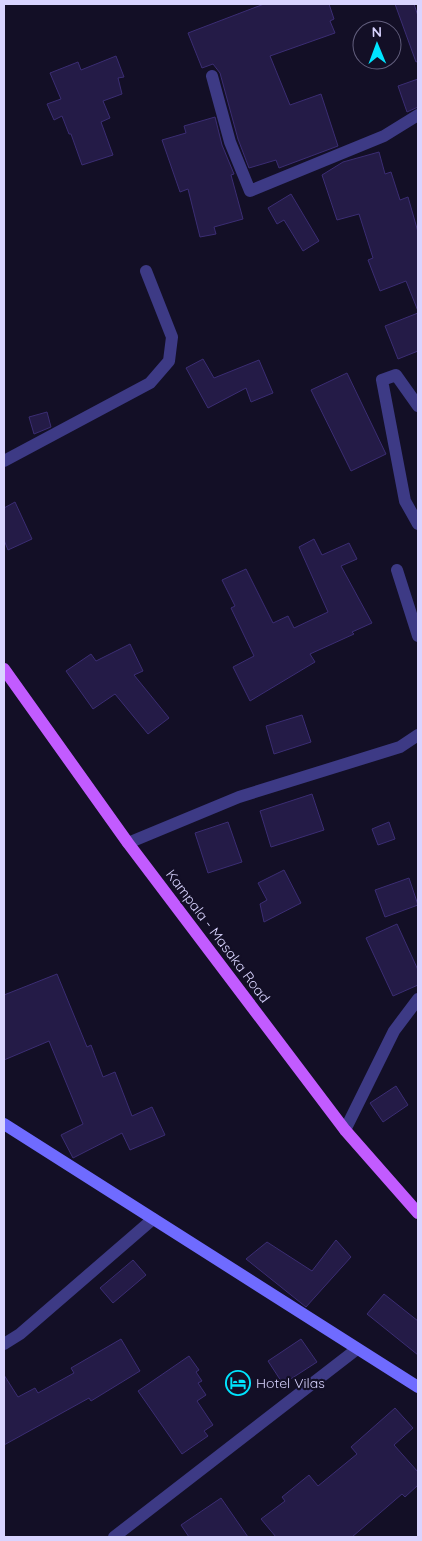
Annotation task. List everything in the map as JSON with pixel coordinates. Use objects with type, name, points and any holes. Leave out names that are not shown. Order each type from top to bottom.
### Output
[{"type":"main road","name":"Kampala - Masaka Road","points":[[4,669],[128,843],[345,1130],[418,1213]]},
{"type":"street","points":[[212,76],[230,142],[250,191],[384,136],[418,115]]},
{"type":"street","points":[[4,461],[150,383],[169,361],[172,337],[146,271]]},
{"type":"street","points":[[418,406],[396,375],[382,380],[405,500],[418,524]]},
{"type":"street","points":[[397,570],[417,630]]},
{"type":"street","points":[[128,843],[240,797],[400,747],[418,735]]},
{"type":"street","points":[[345,1130],[394,1031],[418,999]]},
{"type":"street","points":[[4,1124],[418,1387]]},
{"type":"street","points":[[4,1344],[20,1334],[153,1219]]},
{"type":"street","points":[[114,1537],[357,1349]]},
{"type":"building","points":[[264,4],[329,4],[334,19],[330,21],[335,33],[270,56],[290,105],[321,94],[338,146],[279,168],[276,160],[249,168],[238,139],[220,73],[213,64],[202,68],[188,33]]},
{"type":"building","points":[[395,4],[414,4],[418,16],[418,61],[416,62],[402,20]]},
{"type":"building","points":[[116,56],[124,77],[118,78],[122,94],[103,101],[110,118],[101,122],[113,155],[82,165],[71,134],[69,134],[62,116],[54,120],[47,104],[61,99],[50,73],[78,62],[81,70]]},
{"type":"building","points":[[418,79],[418,107],[407,112],[398,86]]},
{"type":"building","points":[[215,117],[222,145],[234,174],[231,175],[243,219],[214,227],[216,234],[200,237],[188,189],[180,192],[162,140],[186,133],[184,126]]},
{"type":"building","points":[[379,152],[385,174],[391,172],[400,200],[408,197],[418,232],[418,311],[406,281],[380,291],[368,260],[373,258],[359,214],[337,220],[322,175],[343,162]]},
{"type":"building","points":[[291,194],[319,241],[303,251],[284,220],[277,224],[268,208]]},
{"type":"building","points":[[418,313],[418,351],[398,359],[385,326]]},
{"type":"building","points":[[203,359],[214,378],[259,360],[273,393],[251,402],[246,388],[208,408],[186,368]]},
{"type":"building","points":[[347,373],[386,454],[351,471],[311,390]]},
{"type":"building","points":[[47,412],[51,427],[34,434],[29,417]]},
{"type":"building","points":[[15,502],[32,539],[8,550],[4,540],[4,508]]},
{"type":"building","points":[[314,539],[322,555],[349,543],[357,559],[341,566],[372,623],[352,632],[354,634],[310,654],[315,662],[250,701],[233,667],[254,656],[231,608],[235,606],[222,580],[246,569],[273,623],[288,616],[294,628],[328,612],[299,547]]},
{"type":"building","points":[[130,644],[143,671],[134,675],[169,718],[148,734],[115,694],[93,709],[66,671],[91,654],[96,661]]},
{"type":"building","points":[[302,715],[311,742],[274,754],[266,726]]},
{"type":"building","points":[[312,794],[324,830],[271,847],[260,811]]},
{"type":"building","points":[[228,822],[242,862],[208,873],[195,833]]},
{"type":"building","points":[[389,822],[395,839],[378,845],[372,829]]},
{"type":"building","points":[[284,870],[301,903],[264,922],[260,904],[267,900],[258,883]]},
{"type":"building","points":[[409,878],[418,905],[385,917],[375,890]]},
{"type":"building","points":[[397,924],[418,970],[418,985],[393,996],[366,938]]},
{"type":"building","points":[[57,974],[87,1047],[91,1045],[103,1077],[115,1072],[132,1116],[152,1107],[165,1135],[130,1150],[122,1133],[73,1158],[61,1135],[83,1124],[49,1041],[4,1060],[4,995]]},
{"type":"building","points":[[396,1086],[408,1105],[383,1122],[370,1103]]},
{"type":"building","points":[[336,1240],[351,1257],[306,1307],[246,1259],[267,1242],[312,1271]]},
{"type":"building","points":[[133,1260],[146,1275],[113,1303],[100,1288]]},
{"type":"building","points":[[384,1294],[418,1321],[418,1355],[367,1314]]},
{"type":"building","points":[[121,1339],[140,1371],[91,1401],[89,1398],[4,1445],[4,1375],[18,1397],[35,1388],[38,1393],[74,1373],[71,1368]]},
{"type":"building","points":[[301,1339],[317,1362],[283,1384],[268,1361]]},
{"type":"building","points":[[189,1356],[199,1370],[196,1372],[202,1381],[198,1383],[206,1395],[197,1401],[213,1425],[204,1431],[208,1436],[182,1454],[138,1391]]},
{"type":"building","points":[[395,1408],[413,1428],[394,1445],[418,1472],[418,1485],[405,1497],[402,1494],[352,1537],[276,1537],[261,1519],[285,1501],[282,1497],[309,1475],[318,1486],[357,1454],[351,1447]]},
{"type":"building","points":[[221,1498],[248,1537],[189,1537],[181,1525]]},
{"type":"place","name":"Hotel Vilas","points":[[238,1383]]}]
